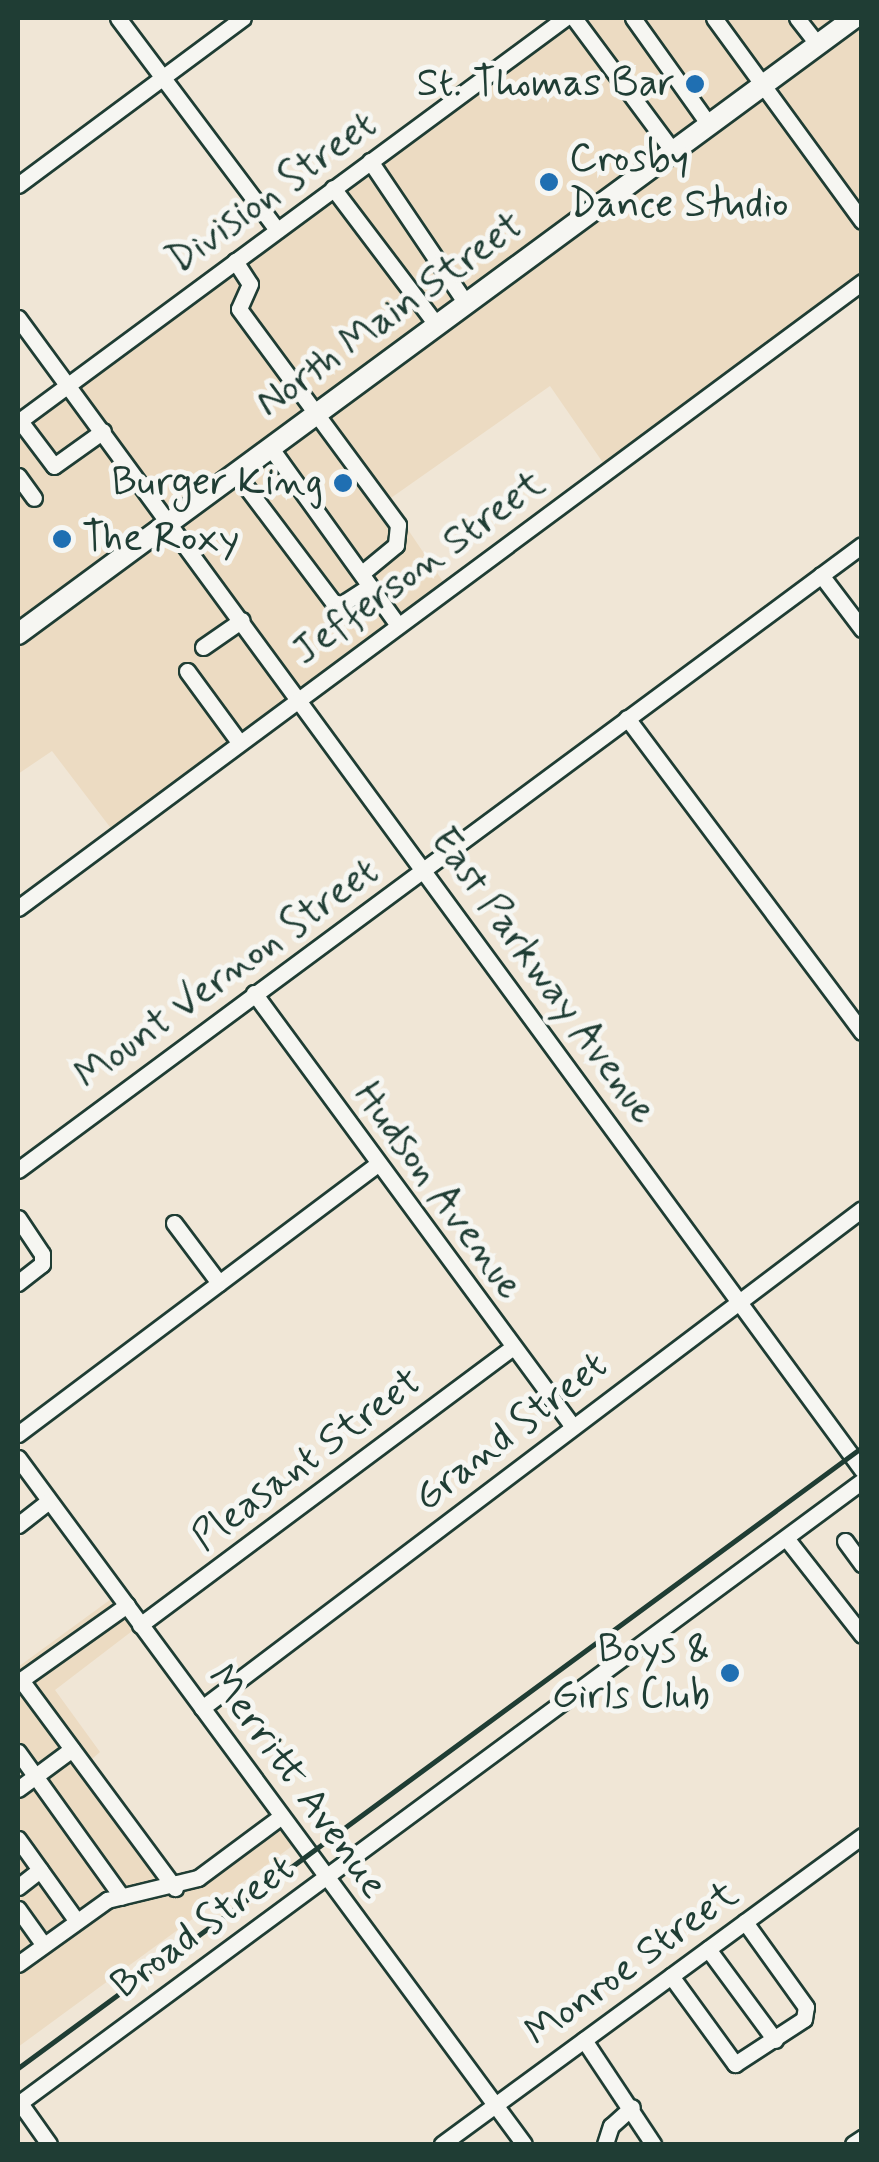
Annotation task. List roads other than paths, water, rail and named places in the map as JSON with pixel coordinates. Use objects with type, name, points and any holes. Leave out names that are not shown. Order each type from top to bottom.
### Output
[{"type":"main road","name":"North Main Street","points":[[18,634],[817,44],[844,20]]},
{"type":"street","points":[[118,18],[277,230]]},
{"type":"street","points":[[18,185],[243,18]]},
{"type":"street","name":"Division Street","points":[[18,421],[566,18]]},
{"type":"street","points":[[574,18],[672,150]]},
{"type":"street","points":[[632,18],[708,123]]},
{"type":"street","points":[[714,18],[862,222]]},
{"type":"street","points":[[797,18],[817,44]]},
{"type":"street","points":[[370,161],[465,302]]},
{"type":"street","points":[[333,188],[436,324]]},
{"type":"street","points":[[235,260],[250,284],[239,309],[398,526],[396,545],[342,604],[332,602],[236,472]]},
{"type":"street","name":"Jefferson Street","points":[[18,908],[298,696],[862,282]]},
{"type":"street","name":"East Parkway Avenue","points":[[18,318],[862,1470]]},
{"type":"street","points":[[18,421],[54,466],[103,431]]},
{"type":"street","points":[[270,447],[398,625]]},
{"type":"street","points":[[18,476],[34,498]]},
{"type":"street","name":"Mount Vernon Street","points":[[18,1170],[862,545]]},
{"type":"street","points":[[821,575],[862,629]]},
{"type":"street","points":[[203,647],[242,620]]},
{"type":"street","points":[[187,671],[239,742]]},
{"type":"street","points":[[627,718],[862,1032]]},
{"type":"street","name":"Hudson Avenue","points":[[254,993],[512,1348],[572,1424]]},
{"type":"street","points":[[18,1434],[378,1164]]},
{"type":"street","name":"Grand Street","points":[[202,1708],[570,1433],[572,1424],[862,1209]]},
{"type":"street","points":[[18,1218],[42,1264],[18,1283]]},
{"type":"street","points":[[174,1222],[219,1283]]},
{"type":"street","name":"Pleasant Street","points":[[140,1625],[512,1348]]},
{"type":"street","name":"Merritt Avenue","points":[[18,1458],[24,1479],[49,1500],[524,2144]]},
{"type":"street","name":"Broad Street","points":[[18,2104],[862,1481]]},
{"type":"street","points":[[18,1524],[49,1500]]},
{"type":"street","points":[[786,1538],[862,1635]]},
{"type":"street","points":[[846,1541],[862,1564]]},
{"type":"street","points":[[126,1605],[19,1681],[174,1888]]},
{"type":"street","points":[[18,1788],[72,1748]]},
{"type":"street","points":[[18,1752],[122,1897]]},
{"type":"street","name":"Broad Street","points":[[18,1964],[76,1920],[122,1897],[174,1888],[198,1878],[280,1816]]},
{"type":"street","name":"Monroe Street","points":[[442,2144],[862,1836]]},
{"type":"street","points":[[18,1839],[76,1920]]},
{"type":"street","points":[[18,1887],[40,1870]]},
{"type":"street","points":[[18,1910],[43,1944]]},
{"type":"street","points":[[670,1976],[735,2064],[775,2040],[804,2019],[806,2007],[745,1922]]},
{"type":"street","points":[[708,1949],[775,2040]]},
{"type":"street","points":[[584,2040],[653,2144]]},
{"type":"street","points":[[18,2104],[44,2143]]},
{"type":"street","points":[[605,2144],[611,2126],[632,2107]]},
{"type":"street","points":[[853,2144],[862,2138]]},
{"type":"railway","points":[[18,2068],[862,1447]]},
{"type":"place","name":"St. Thomas Bar","points":[[695,84]]},
{"type":"place","name":"Crosby Dance Studio","points":[[549,182]]},
{"type":"place","name":"Burger King","points":[[343,483]]},
{"type":"place","name":"The Roxy","points":[[62,539]]},
{"type":"place","name":"Boys & Girls Club","points":[[730,1673]]}]
